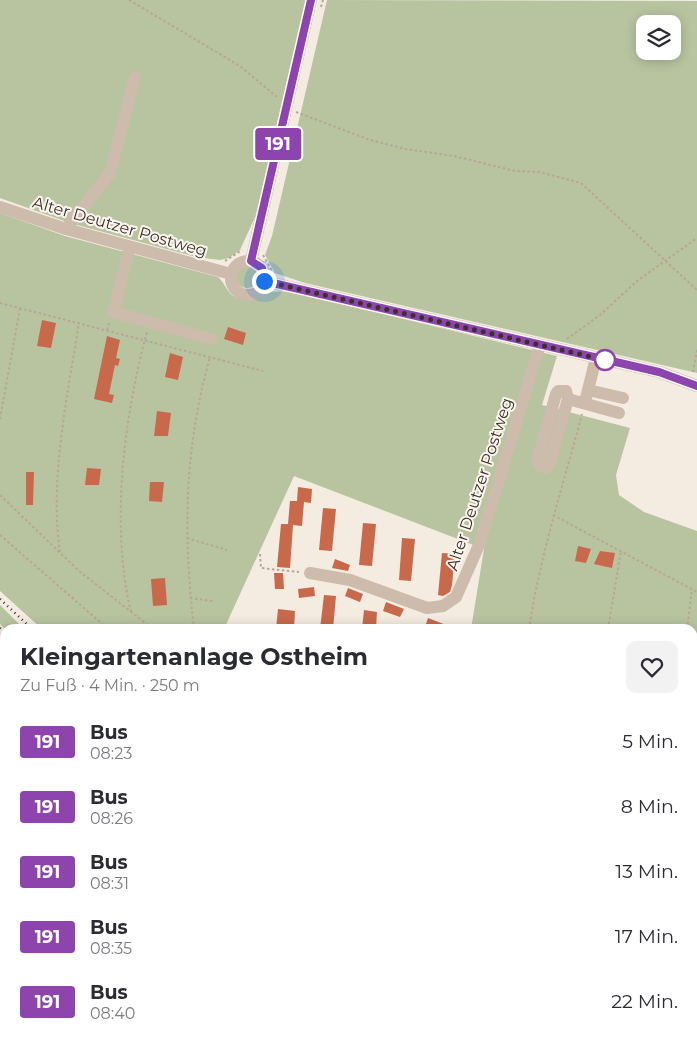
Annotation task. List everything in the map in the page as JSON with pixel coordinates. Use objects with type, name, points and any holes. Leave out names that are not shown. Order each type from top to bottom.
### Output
[{"type":"street","points":[[251,261],[311,0]]},
{"type":"street","points":[[66,229],[110,173],[117,154],[135,77]]},
{"type":"street","name":"Alter Deutzer Postweg","points":[[0,207],[66,229],[231,274]]},
{"type":"street","points":[[130,247],[113,312],[212,338]]},
{"type":"street","points":[[251,261],[262,268],[264,281],[256,292],[244,294],[233,286],[231,274],[238,264],[251,261]]},
{"type":"street","points":[[264,281],[659,372],[695,382]]},
{"type":"street","name":"Alter Deutzer Postweg","points":[[310,573],[350,580],[427,608],[443,606],[456,598],[479,545],[540,345]]},
{"type":"street","points":[[586,396],[596,358]]},
{"type":"street","points":[[558,391],[566,391],[568,399],[550,465],[546,468],[540,466],[537,461],[556,394],[558,391]]},
{"type":"street","points":[[586,396],[619,413]]},
{"type":"street","points":[[568,399],[586,396],[623,398]]},
{"type":"path","points":[[129,0],[240,66],[297,113],[367,139],[405,150],[454,156],[492,167],[539,172],[581,183],[697,290]]},
{"type":"path","points":[[564,341],[600,315],[637,281],[697,238]]},
{"type":"path","points":[[0,302],[263,371]]},
{"type":"path","points":[[0,419],[20,308]]},
{"type":"path","points":[[60,552],[57,532],[60,451],[79,322]]},
{"type":"path","points":[[131,612],[126,590],[122,543],[123,498],[126,444],[145,340]]},
{"type":"path","points":[[695,382],[697,350]]},
{"type":"path","points":[[193,624],[190,598],[186,501],[191,438],[210,357]]},
{"type":"path","points":[[530,624],[534,592],[553,515],[586,396]]},
{"type":"path","points":[[0,494],[80,571],[147,624]]},
{"type":"path","points":[[553,515],[697,592]]},
{"type":"path","points":[[0,535],[102,624]]},
{"type":"path","points":[[187,538],[227,550]]},
{"type":"path","points":[[609,624],[621,551]]},
{"type":"path","points":[[260,554],[261,568],[310,573]]},
{"type":"path","points":[[688,624],[692,589]]},
{"type":"path","points":[[190,598],[213,601]]},
{"type":"green space","points":[[0,0],[306,0],[256,215],[240,250],[229,258],[220,260],[196,257],[70,223],[0,198]]},
{"type":"green space","points":[[327,0],[697,1],[697,373],[305,283],[275,273],[265,255],[272,236]]},
{"type":"green space","points":[[0,213],[65,236],[218,277],[230,293],[237,298],[246,299],[272,292],[296,293],[557,356],[542,405],[630,428],[616,475],[619,495],[644,512],[697,531],[697,624],[472,624],[484,549],[294,476],[226,624],[36,624],[0,591]]},
{"type":"green space","points":[[243,266],[251,266],[258,273],[258,281],[251,288],[243,288],[236,281],[236,273]]},
{"type":"green space","points":[[0,605],[19,624],[0,624]]},
{"type":"building","points":[[42,320],[56,323],[51,348],[37,346]]},
{"type":"building","points":[[228,327],[246,333],[243,345],[224,339]]},
{"type":"building","points":[[107,336],[120,340],[116,358],[120,359],[118,366],[115,365],[109,394],[114,395],[112,403],[94,399]]},
{"type":"building","points":[[170,353],[183,357],[178,380],[165,377]]},
{"type":"building","points":[[157,411],[171,413],[168,436],[154,436]]},
{"type":"building","points":[[87,468],[101,469],[99,485],[85,485]]},
{"type":"building","points":[[26,472],[34,472],[33,505],[26,505]]},
{"type":"building","points":[[150,482],[164,482],[162,502],[149,501]]},
{"type":"building","points":[[298,487],[312,489],[311,503],[304,502],[302,526],[293,525],[290,568],[277,567],[281,524],[288,524],[290,501],[297,501]]},
{"type":"building","points":[[323,508],[336,509],[332,551],[319,550]]},
{"type":"building","points":[[363,523],[376,524],[372,566],[359,565]]},
{"type":"building","points":[[402,538],[415,539],[411,581],[399,580]]},
{"type":"building","points":[[578,546],[591,549],[586,563],[575,561]]},
{"type":"building","points":[[600,551],[615,553],[612,568],[594,564]]},
{"type":"building","points":[[442,553],[455,554],[450,592],[443,596],[438,595]]},
{"type":"building","points":[[335,559],[350,565],[348,571],[332,568]]},
{"type":"building","points":[[274,573],[283,573],[284,589],[275,589]]},
{"type":"building","points":[[165,578],[167,605],[153,606],[151,579]]},
{"type":"building","points":[[314,587],[315,596],[299,598],[298,589]]},
{"type":"building","points":[[348,588],[363,594],[360,602],[345,596]]},
{"type":"building","points":[[324,595],[336,596],[333,624],[321,624]]},
{"type":"building","points":[[386,602],[404,609],[400,617],[383,611]]},
{"type":"building","points":[[278,609],[295,611],[294,624],[276,624]]},
{"type":"building","points":[[364,610],[377,612],[376,624],[363,624]]},
{"type":"building","points":[[428,618],[444,624],[426,624]]},
{"type":"railway","points":[[0,599],[27,624]]},
{"type":"bus line","name":"191","points":[[311,0],[251,261],[262,268],[264,281],[659,372],[697,386]]},
{"type":"route","points":[[264,281],[605,360]]}]
